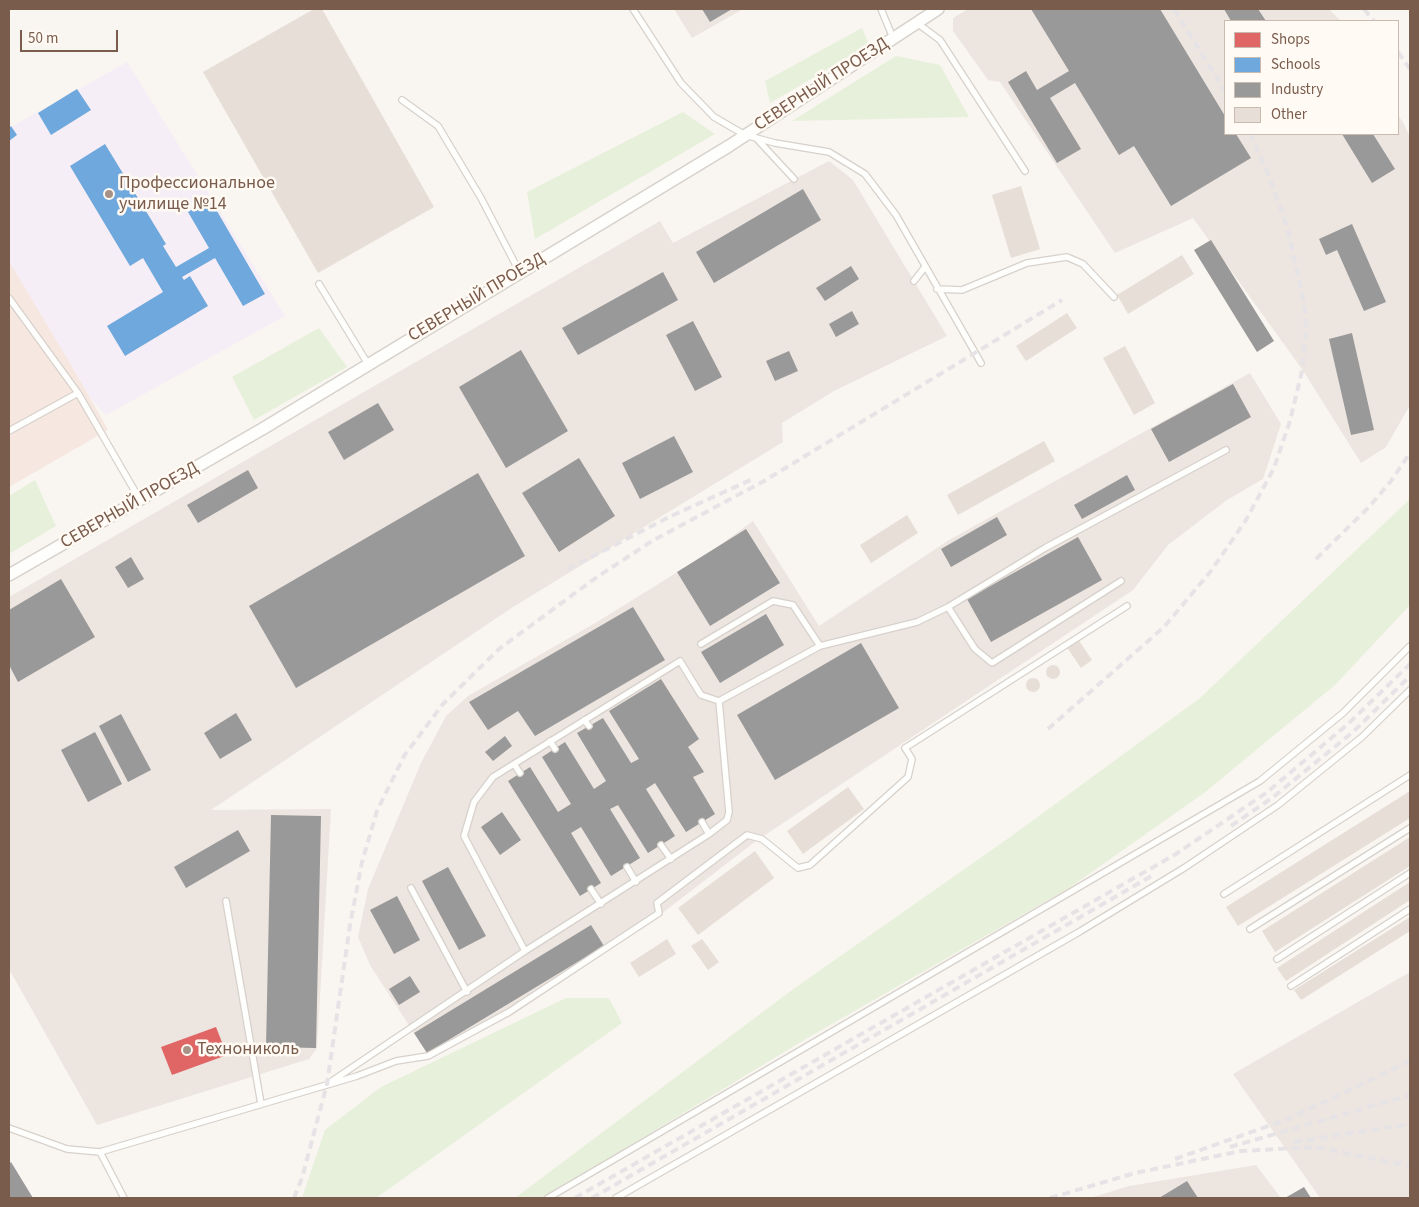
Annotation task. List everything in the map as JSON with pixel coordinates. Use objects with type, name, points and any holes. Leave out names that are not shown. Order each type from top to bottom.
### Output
[{"type":"street","name":"СЕВЕРНЫЙ ПРОЕЗД","points":[[9,574],[140,500],[750,136],[938,9]]},
{"type":"lane","points":[[633,9],[681,83],[714,117],[750,136],[775,143],[829,152],[865,174],[896,215],[981,363]]},
{"type":"lane","points":[[881,9],[893,38]]},
{"type":"lane","points":[[917,23],[940,40],[1024,171]]},
{"type":"lane","points":[[402,100],[438,126],[481,198],[520,272]]},
{"type":"lane","points":[[750,136],[794,179]]},
{"type":"lane","points":[[937,288],[962,290],[1027,263],[1067,257],[1083,264],[1114,297]]},
{"type":"lane","points":[[914,281],[925,267]]},
{"type":"lane","points":[[319,284],[368,364]]},
{"type":"lane","points":[[9,298],[11,306],[78,393],[140,500]]},
{"type":"lane","points":[[9,432],[78,393]]},
{"type":"lane","points":[[524,951],[464,836],[474,802],[493,777],[584,720],[624,699],[680,662],[701,695],[719,701],[820,646],[917,622],[948,607],[1045,548],[1226,450]]},
{"type":"lane","points":[[948,607],[975,649],[992,663],[1121,581]]},
{"type":"lane","points":[[701,644],[774,601],[794,605],[820,646]]},
{"type":"lane","points":[[9,1128],[67,1149],[100,1152],[357,1076],[396,1061],[428,1056],[509,1012],[659,913],[657,903],[747,835],[762,840],[798,868],[810,865],[908,777],[912,759],[906,748],[1127,606]]},
{"type":"lane","points":[[548,1198],[1260,781],[1343,714],[1410,646]]},
{"type":"lane","points":[[616,1198],[1070,937],[1184,868],[1278,805],[1362,737],[1410,690]]},
{"type":"lane","points":[[327,1084],[466,992],[524,951],[636,882],[723,825],[729,812],[719,701]]},
{"type":"lane","points":[[584,720],[589,726]]},
{"type":"lane","points":[[550,742],[555,748]]},
{"type":"lane","points":[[514,764],[520,773]]},
{"type":"lane","points":[[1224,894],[1410,776]]},
{"type":"lane","points":[[702,822],[709,834]]},
{"type":"lane","points":[[1250,929],[1410,828]]},
{"type":"lane","points":[[661,845],[671,859]]},
{"type":"lane","points":[[627,866],[636,882]]},
{"type":"lane","points":[[1277,959],[1410,872]]},
{"type":"lane","points":[[411,888],[466,992]]},
{"type":"lane","points":[[592,889],[601,904]]},
{"type":"lane","points":[[226,901],[260,1104]]},
{"type":"lane","points":[[1291,986],[1410,909]]},
{"type":"lane","points":[[100,1152],[124,1198]]},
{"type":"shaded area","points":[[674,9],[743,9],[692,38]]},
{"type":"shaded area","points":[[968,9],[1329,9],[1340,20],[1224,20],[1224,135],[1399,135],[1399,116],[1404,124],[1410,137],[1410,405],[1386,447],[1361,463],[1304,372],[1193,218],[1115,253],[1000,82],[988,80],[953,31],[953,18]]},
{"type":"shaded area","name":"Профессиональное училище №14","points":[[127,62],[285,316],[106,415],[93,402],[9,261],[9,128]]},
{"type":"shaded area","points":[[829,161],[853,180],[947,336],[834,391],[782,423],[783,442],[513,607],[211,810],[331,809],[317,1048],[309,1059],[97,1125],[9,969],[9,597],[660,221],[673,243]]},
{"type":"shaded area","points":[[9,253],[108,430],[9,487]]},
{"type":"shaded area","points":[[1250,373],[1281,424],[1263,479],[1227,500],[1168,545],[1133,590],[756,841],[652,921],[513,1015],[430,1058],[370,965],[358,937],[368,889],[421,763],[446,716],[468,696],[597,622],[713,550],[753,521],[819,626],[949,540]]},
{"type":"shaded area","points":[[1410,972],[1410,1198],[1320,1198],[1233,1074]]},
{"type":"shaded area","points":[[1256,1165],[1281,1198],[1090,1198],[1129,1186]]},
{"type":"green space","points":[[862,28],[869,45],[770,103],[765,81]]},
{"type":"green space","points":[[896,56],[940,65],[969,117],[792,121]]},
{"type":"green space","points":[[683,112],[715,134],[535,239],[527,192]]},
{"type":"green space","points":[[319,328],[347,367],[254,420],[232,377]]},
{"type":"green space","points":[[35,480],[56,526],[9,554],[9,496]]},
{"type":"green space","points":[[1410,499],[1410,605],[1335,685],[1204,793],[1069,888],[804,1040],[543,1198],[515,1198],[792,990],[1013,835],[1200,698]]},
{"type":"green space","points":[[566,998],[609,998],[622,1023],[376,1198],[302,1198],[325,1130],[381,1087]]},
{"type":"building: Shops","points":[[216,1027],[227,1055],[172,1075],[161,1047]]},
{"type":"building: Schools","points":[[77,89],[91,110],[51,135],[38,113]]},
{"type":"building: Schools","points":[[11,126],[17,135],[9,141],[9,128]]},
{"type":"building: Schools","points":[[105,144],[166,244],[163,246],[176,267],[209,248],[188,212],[210,199],[265,294],[243,306],[215,258],[182,277],[184,280],[190,276],[208,306],[125,356],[107,326],[163,292],[143,258],[130,266],[70,166]]},
{"type":"building: Industry","points":[[702,9],[732,9],[710,22]]},
{"type":"building: Industry","points":[[1031,9],[1160,9],[1224,114],[1224,135],[1237,135],[1251,158],[1171,206],[1134,146],[1119,155],[1075,83],[1050,98],[1081,149],[1057,163],[1008,82],[1026,71],[1037,90],[1069,71]]},
{"type":"building: Industry","points":[[1224,9],[1258,9],[1265,20],[1230,20]]},
{"type":"building: Industry","points":[[1343,135],[1374,135],[1395,169],[1372,183]]},
{"type":"building: Industry","points":[[803,189],[821,220],[714,283],[696,252]]},
{"type":"building: Industry","points":[[1352,224],[1386,302],[1364,311],[1337,250],[1326,255],[1319,239]]},
{"type":"building: Industry","points":[[1211,240],[1274,341],[1257,352],[1194,250]]},
{"type":"building: Industry","points":[[851,266],[859,279],[825,301],[816,288]]},
{"type":"building: Industry","points":[[663,272],[678,300],[578,355],[562,328]]},
{"type":"building: Industry","points":[[852,311],[859,324],[836,337],[829,324]]},
{"type":"building: Industry","points":[[693,321],[722,377],[695,391],[666,335]]},
{"type":"building: Industry","points":[[1352,333],[1374,430],[1351,435],[1329,339]]},
{"type":"building: Industry","points":[[521,350],[568,431],[506,468],[459,387]]},
{"type":"building: Industry","points":[[789,351],[798,371],[775,381],[766,361]]},
{"type":"building: Industry","points":[[1233,384],[1251,417],[1169,462],[1151,429]]},
{"type":"building: Industry","points":[[378,403],[394,430],[344,460],[328,432]]},
{"type":"building: Industry","points":[[674,436],[693,472],[640,499],[622,463]]},
{"type":"building: Industry","points":[[579,458],[615,516],[559,552],[522,493]]},
{"type":"building: Industry","points":[[248,470],[258,488],[198,523],[187,505]]},
{"type":"building: Industry","points":[[478,473],[525,556],[296,688],[249,606]]},
{"type":"building: Industry","points":[[1127,475],[1135,490],[1082,519],[1074,505]]},
{"type":"building: Industry","points":[[997,517],[1007,535],[951,567],[941,549]]},
{"type":"building: Industry","points":[[746,529],[780,583],[710,626],[677,572]]},
{"type":"building: Industry","points":[[1078,537],[1102,580],[991,642],[967,599]]},
{"type":"building: Industry","points":[[131,557],[144,579],[128,588],[115,567]]},
{"type":"building: Industry","points":[[61,579],[95,637],[18,682],[9,665],[9,610]]},
{"type":"building: Industry","points":[[633,607],[665,660],[535,736],[518,711],[488,730],[469,702]]},
{"type":"building: Industry","points":[[766,614],[784,645],[720,683],[701,652]]},
{"type":"building: Industry","points":[[861,643],[899,708],[775,780],[737,715]]},
{"type":"building: Industry","points":[[661,679],[699,739],[688,747],[704,772],[693,777],[715,814],[686,832],[655,783],[646,789],[675,836],[648,853],[618,805],[610,809],[640,858],[611,876],[581,827],[571,833],[601,883],[580,896],[508,781],[530,767],[558,812],[571,804],[542,757],[565,742],[594,789],[606,781],[577,733],[603,718],[631,763],[639,759],[609,711]]},
{"type":"building: Industry","points":[[236,713],[252,740],[220,759],[204,733]]},
{"type":"building: Industry","points":[[121,714],[151,770],[128,782],[99,726]]},
{"type":"building: Industry","points":[[95,732],[122,784],[88,802],[61,750]]},
{"type":"building: Industry","points":[[505,736],[512,746],[493,761],[485,752]]},
{"type":"building: Industry","points":[[502,812],[521,840],[500,855],[481,827]]},
{"type":"building: Industry","points":[[271,815],[321,816],[316,1048],[266,1047]]},
{"type":"building: Industry","points":[[238,830],[250,851],[186,888],[174,867]]},
{"type":"building: Industry","points":[[448,867],[486,936],[459,950],[422,881]]},
{"type":"building: Industry","points":[[397,896],[420,940],[394,954],[370,910]]},
{"type":"building: Industry","points":[[591,925],[604,946],[427,1053],[414,1033]]},
{"type":"building: Industry","points":[[410,976],[420,992],[399,1005],[389,989]]},
{"type":"building: Industry","points":[[11,1162],[33,1198],[9,1198],[9,1164]]},
{"type":"building: Industry","points":[[1187,1181],[1198,1198],[1159,1198]]},
{"type":"building: Industry","points":[[1304,1187],[1311,1198],[1285,1198]]},
{"type":"building: Other","points":[[314,9],[322,9],[434,207],[318,273],[203,72]]},
{"type":"building: Other","points":[[1021,186],[1040,249],[1011,258],[992,195]]},
{"type":"building: Other","points":[[1182,255],[1194,274],[1128,314],[1117,295]]},
{"type":"building: Other","points":[[1067,313],[1077,328],[1026,361],[1016,346]]},
{"type":"building: Other","points":[[1125,346],[1155,403],[1134,415],[1103,358]]},
{"type":"building: Other","points":[[1044,441],[1055,461],[958,515],[947,495]]},
{"type":"building: Other","points":[[907,515],[918,533],[871,563],[860,545]]},
{"type":"building: Other","points":[[1078,639],[1092,660],[1081,668],[1066,646]]},
{"type":"building: Other","points":[[1050,665],[1056,665],[1060,672],[1056,679],[1050,679],[1046,675],[1046,669]]},
{"type":"building: Other","points":[[1030,678],[1036,678],[1040,685],[1036,692],[1030,692],[1026,688],[1026,682]]},
{"type":"building: Other","points":[[848,787],[864,809],[803,854],[787,831]]},
{"type":"building: Other","points":[[1410,791],[1410,818],[1238,926],[1226,907]]},
{"type":"building: Other","points":[[1410,837],[1410,866],[1275,952],[1262,931]]},
{"type":"building: Other","points":[[755,851],[774,878],[698,935],[678,908]]},
{"type":"building: Other","points":[[1410,882],[1410,900],[1286,981],[1277,968]]},
{"type":"building: Other","points":[[1410,917],[1410,931],[1301,1000],[1294,990]]},
{"type":"building: Other","points":[[667,939],[676,954],[639,977],[630,963]]},
{"type":"building: Other","points":[[702,939],[719,962],[708,970],[691,946]]},
{"type":"railway","points":[[1174,9],[1224,89]]},
{"type":"railway","points":[[1364,9],[1373,20]]},
{"type":"railway","points":[[1399,53],[1410,69]]},
{"type":"railway","points":[[1048,729],[1164,627],[1211,571],[1246,520],[1274,468],[1290,421],[1302,371],[1306,326],[1303,298],[1287,227],[1269,176],[1250,135]]},
{"type":"railway","points":[[294,1198],[302,1178],[327,1084],[350,925],[362,862],[377,811],[404,756],[443,704],[499,649],[597,577],[652,541],[764,481],[1062,300]]},
{"type":"railway","points":[[1316,559],[1369,507],[1391,481],[1410,453]]},
{"type":"railway","points":[[568,569],[671,516],[755,478]]},
{"type":"railway","points":[[575,1198],[1176,854],[1266,793],[1348,724],[1410,664]]},
{"type":"railway","points":[[1231,826],[1272,798],[1353,732],[1410,676]]},
{"type":"railway","points":[[592,1198],[1155,874]]},
{"type":"railway","points":[[1175,1159],[1288,1119],[1410,1061]]},
{"type":"railway","points":[[1230,1147],[1410,1095]]},
{"type":"railway","points":[[1294,1142],[1410,1124]]},
{"type":"railway","points":[[1050,1198],[1135,1173],[1241,1151],[1316,1147],[1410,1166]]},
{"type":"place","name":"Профессиональное училище №14","points":[[109,194]]},
{"type":"place","name":"Технониколь","points":[[187,1050]]}]
